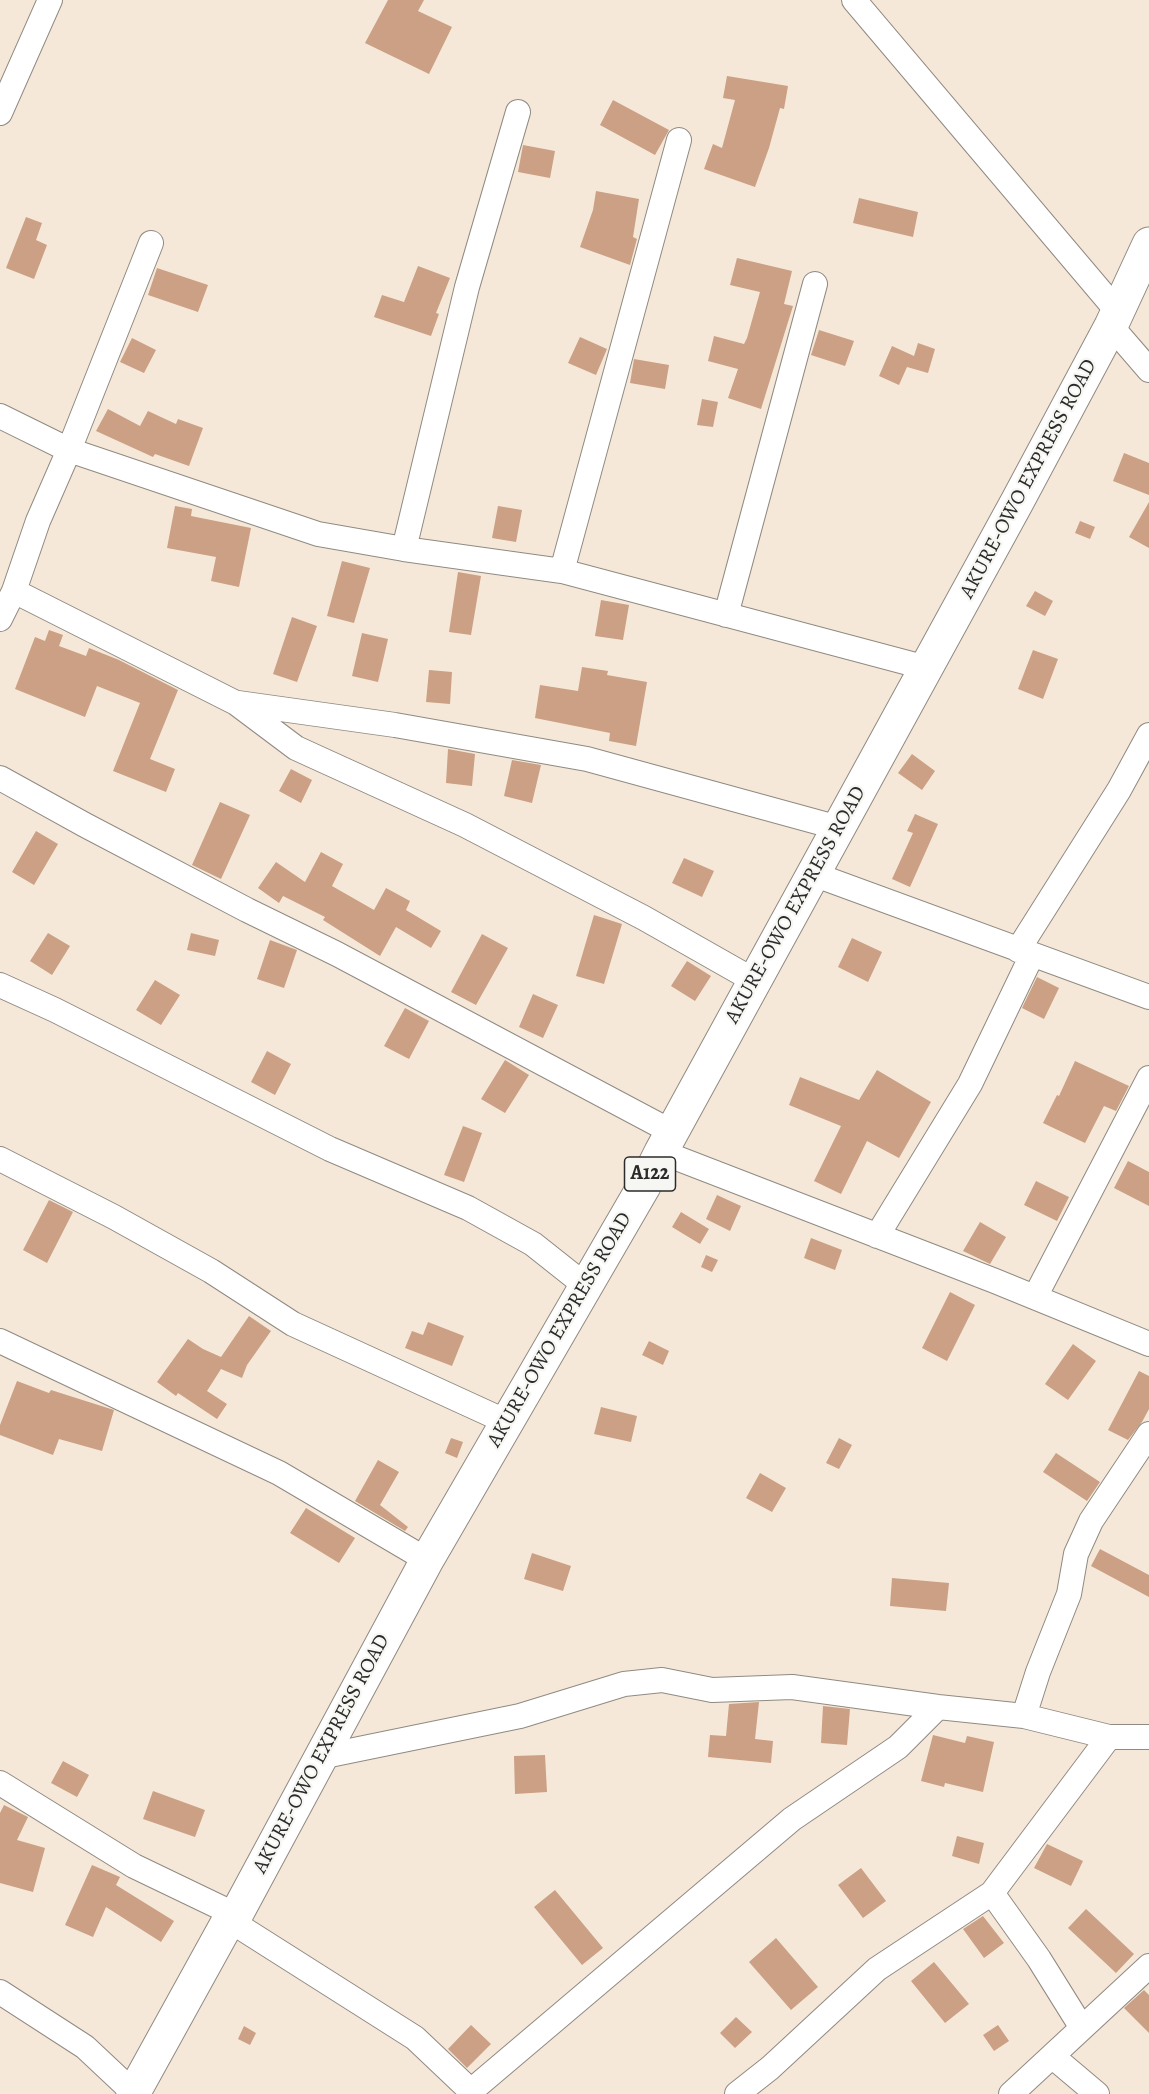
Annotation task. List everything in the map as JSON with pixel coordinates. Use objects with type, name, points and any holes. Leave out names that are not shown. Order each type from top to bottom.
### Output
[{"type":"highway","name":"AKURE-OWO EXPRESS ROAD","points":[[134,2093],[321,1757],[427,1560],[644,1186],[1115,319],[1149,244]]},
{"type":"street","points":[[0,113],[9,66],[50,0]]},
{"type":"street","points":[[854,0],[1115,319],[1149,370]]},
{"type":"street","points":[[404,549],[467,287],[518,112]]},
{"type":"street","points":[[562,571],[679,140]]},
{"type":"street","points":[[0,619],[14,591],[38,521],[69,450],[151,243]]},
{"type":"street","points":[[726,615],[815,284]]},
{"type":"street","points":[[0,416],[69,450],[318,534],[404,549],[562,571],[927,668]]},
{"type":"street","points":[[14,591],[236,703],[296,748],[465,825],[644,918],[755,981]]},
{"type":"street","points":[[236,703],[395,725],[587,759],[838,828]]},
{"type":"street","points":[[877,1236],[970,1084],[1025,953],[1149,735]]},
{"type":"street","points":[[0,778],[247,910],[336,954],[666,1142],[877,1236],[1149,1344]]},
{"type":"street","points":[[813,874],[1149,997]]},
{"type":"street","points":[[0,985],[330,1149],[468,1208],[533,1244],[586,1286]]},
{"type":"street","points":[[1035,1297],[1149,1078]]},
{"type":"street","points":[[0,1159],[114,1217],[182,1255],[293,1324],[507,1422]]},
{"type":"street","points":[[0,1341],[279,1473],[427,1560]]},
{"type":"street","points":[[1024,1716],[1038,1672],[1069,1594],[1076,1554],[1091,1521],[1149,1434]]},
{"type":"street","points":[[321,1757],[520,1716],[624,1684],[662,1680],[712,1690],[792,1687],[1024,1716],[1109,1737],[1149,1737]]},
{"type":"street","points":[[0,1784],[134,1866],[232,1918],[415,2038],[473,2093],[792,1819],[898,1747],[938,1707]]},
{"type":"street","points":[[737,2094],[770,2068],[877,1969],[992,1893],[1109,1737]]},
{"type":"street","points":[[992,1893],[1039,1959],[1082,2028]]},
{"type":"street","points":[[1011,2094],[1149,1966]]},
{"type":"street","points":[[0,1992],[85,2047],[134,2093]]},
{"type":"street","points":[[1052,2056],[1097,2094]]},
{"type":"building","points":[[388,0],[424,0],[418,11],[452,27],[429,74],[365,43]]},
{"type":"building","points":[[727,76],[788,86],[784,109],[780,108],[755,187],[704,169],[713,144],[722,148],[735,100],[723,98]]},
{"type":"building","points":[[613,100],[669,130],[655,155],[600,125]]},
{"type":"building","points":[[523,145],[555,151],[550,178],[518,172]]},
{"type":"building","points":[[596,191],[639,199],[633,237],[637,239],[630,265],[580,247],[593,210]]},
{"type":"building","points":[[859,198],[918,212],[913,237],[853,223]]},
{"type":"building","points":[[26,217],[42,223],[36,240],[47,245],[34,279],[6,268]]},
{"type":"building","points":[[737,258],[792,271],[784,304],[793,306],[761,409],[728,398],[738,369],[708,361],[714,336],[744,344],[760,292],[730,285]]},
{"type":"building","points":[[418,266],[450,278],[436,313],[439,314],[431,336],[374,317],[382,295],[404,302]]},
{"type":"building","points":[[157,268],[208,285],[198,312],[148,295]]},
{"type":"building","points":[[819,330],[854,341],[845,366],[811,355]]},
{"type":"building","points":[[580,337],[607,349],[596,375],[568,363]]},
{"type":"building","points":[[132,338],[156,350],[144,373],[120,362]]},
{"type":"building","points":[[918,343],[935,349],[928,373],[907,367],[899,385],[879,376],[892,346],[914,356]]},
{"type":"building","points":[[634,359],[669,365],[665,389],[630,383]]},
{"type":"building","points":[[702,399],[718,402],[713,427],[697,425]]},
{"type":"building","points":[[108,409],[140,426],[148,411],[176,424],[178,419],[203,428],[189,466],[155,454],[153,457],[96,431]]},
{"type":"building","points":[[1124,453],[1149,463],[1149,495],[1113,481]]},
{"type":"building","points":[[1149,502],[1149,548],[1129,537]]},
{"type":"building","points":[[175,506],[192,509],[191,516],[251,528],[239,587],[211,581],[216,557],[167,548]]},
{"type":"building","points":[[498,506],[522,510],[516,542],[492,538]]},
{"type":"building","points":[[1080,521],[1095,527],[1090,539],[1075,533]]},
{"type":"building","points":[[342,561],[370,568],[354,623],[327,616]]},
{"type":"building","points":[[458,572],[481,576],[471,635],[449,632]]},
{"type":"building","points":[[1035,591],[1053,601],[1045,616],[1026,606]]},
{"type":"building","points":[[601,600],[629,605],[623,640],[595,636]]},
{"type":"building","points":[[292,617],[317,626],[297,682],[273,674]]},
{"type":"building","points":[[49,630],[63,635],[59,646],[86,656],[89,648],[119,660],[178,690],[150,759],[175,769],[166,792],[113,771],[140,703],[97,686],[85,717],[15,689],[35,637],[45,641]]},
{"type":"building","points":[[362,633],[388,639],[378,682],[352,676]]},
{"type":"building","points":[[1033,650],[1058,659],[1043,699],[1018,689]]},
{"type":"building","points":[[582,667],[608,671],[607,675],[647,682],[636,746],[609,741],[610,733],[535,718],[540,685],[578,691]]},
{"type":"building","points":[[429,670],[452,672],[450,704],[426,702]]},
{"type":"building","points":[[448,749],[475,754],[472,786],[446,783]]},
{"type":"building","points":[[912,754],[935,771],[922,790],[898,773]]},
{"type":"building","points":[[512,760],[541,765],[532,803],[504,796]]},
{"type":"building","points":[[291,769],[312,780],[301,803],[279,791]]},
{"type":"building","points":[[220,802],[250,815],[221,879],[192,865]]},
{"type":"building","points":[[915,814],[938,824],[910,887],[892,879],[913,833],[907,831]]},
{"type":"building","points":[[36,831],[58,844],[34,885],[12,872]]},
{"type":"building","points":[[321,852],[343,864],[332,886],[374,910],[386,888],[410,901],[406,910],[441,931],[431,948],[396,927],[380,956],[323,920],[325,917],[283,896],[279,903],[258,888],[276,862],[305,882]]},
{"type":"building","points":[[684,858],[714,871],[702,897],[672,883]]},
{"type":"building","points":[[594,915],[622,924],[604,984],[576,976]]},
{"type":"building","points":[[48,933],[70,946],[52,975],[30,961]]},
{"type":"building","points":[[191,933],[219,940],[215,956],[187,950]]},
{"type":"building","points":[[482,934],[508,948],[476,1005],[451,992]]},
{"type":"building","points":[[852,938],[882,952],[868,982],[838,967]]},
{"type":"building","points":[[270,940],[297,950],[284,988],[257,979]]},
{"type":"building","points":[[687,961],[711,976],[695,1001],[671,986]]},
{"type":"building","points":[[1037,977],[1059,988],[1044,1019],[1022,1008]]},
{"type":"building","points":[[155,980],[180,995],[161,1025],[136,1010]]},
{"type":"building","points":[[533,994],[558,1005],[543,1038],[519,1027]]},
{"type":"building","points":[[405,1008],[429,1021],[409,1059],[384,1046]]},
{"type":"building","points":[[267,1051],[291,1064],[275,1095],[251,1082]]},
{"type":"building","points":[[505,1060],[529,1075],[505,1113],[481,1099]]},
{"type":"building","points":[[1075,1061],[1129,1086],[1116,1111],[1104,1106],[1085,1143],[1043,1123],[1057,1095],[1059,1096]]},
{"type":"building","points":[[877,1070],[931,1102],[899,1158],[867,1141],[841,1194],[814,1181],[841,1126],[789,1105],[800,1077],[859,1100]]},
{"type":"building","points":[[463,1126],[482,1133],[464,1182],[444,1175]]},
{"type":"building","points":[[1128,1161],[1149,1172],[1149,1206],[1114,1188]]},
{"type":"building","points":[[1036,1181],[1069,1197],[1057,1221],[1024,1205]]},
{"type":"building","points":[[717,1195],[741,1206],[730,1231],[706,1219]]},
{"type":"building","points":[[49,1200],[73,1212],[47,1263],[23,1250]]},
{"type":"building","points":[[681,1212],[709,1229],[700,1244],[672,1227]]},
{"type":"building","points":[[980,1222],[1006,1237],[990,1264],[963,1251]]},
{"type":"building","points":[[811,1238],[842,1250],[835,1270],[804,1258]]},
{"type":"building","points":[[706,1255],[718,1260],[712,1272],[701,1267]]},
{"type":"building","points":[[950,1292],[975,1305],[947,1361],[922,1348]]},
{"type":"building","points":[[249,1316],[271,1331],[247,1365],[242,1378],[221,1369],[207,1391],[227,1404],[217,1419],[178,1393],[176,1396],[157,1382],[188,1339],[221,1357]]},
{"type":"building","points":[[428,1322],[464,1336],[452,1366],[405,1348],[412,1331],[423,1335]]},
{"type":"building","points":[[649,1341],[669,1351],[663,1365],[642,1355]]},
{"type":"building","points":[[1073,1344],[1096,1361],[1068,1400],[1045,1384]]},
{"type":"building","points":[[1139,1371],[1149,1376],[1149,1409],[1128,1440],[1108,1430]]},
{"type":"building","points":[[17,1381],[49,1393],[51,1390],[114,1410],[102,1451],[59,1439],[53,1455],[0,1435],[0,1425]]},
{"type":"building","points":[[601,1407],[637,1416],[631,1442],[594,1434]]},
{"type":"building","points":[[451,1438],[463,1442],[457,1458],[445,1453]]},
{"type":"building","points":[[839,1438],[852,1445],[839,1469],[826,1463]]},
{"type":"building","points":[[1056,1453],[1100,1482],[1087,1501],[1043,1472]]},
{"type":"building","points":[[378,1460],[399,1472],[380,1505],[408,1527],[405,1531],[355,1501]]},
{"type":"building","points":[[760,1473],[786,1488],[772,1512],[746,1498]]},
{"type":"building","points":[[306,1508],[355,1538],[339,1563],[290,1533]]},
{"type":"building","points":[[1100,1549],[1149,1575],[1149,1597],[1091,1566]]},
{"type":"building","points":[[532,1553],[571,1566],[563,1591],[524,1579]]},
{"type":"building","points":[[892,1578],[949,1583],[946,1611],[890,1606]]},
{"type":"building","points":[[759,1702],[755,1739],[773,1741],[771,1763],[708,1757],[710,1735],[726,1736],[729,1704]]},
{"type":"building","points":[[823,1706],[850,1709],[847,1745],[821,1743]]},
{"type":"building","points":[[933,1735],[965,1743],[967,1736],[994,1742],[983,1792],[945,1783],[944,1787],[921,1781]]},
{"type":"building","points":[[545,1755],[547,1792],[515,1794],[514,1756]]},
{"type":"building","points":[[63,1761],[89,1775],[77,1797],[51,1783]]},
{"type":"building","points":[[153,1791],[205,1810],[195,1837],[143,1819]]},
{"type":"building","points":[[4,1805],[28,1817],[17,1840],[45,1848],[33,1892],[0,1883],[0,1813]]},
{"type":"building","points":[[957,1836],[984,1843],[979,1864],[952,1856]]},
{"type":"building","points":[[1047,1844],[1083,1861],[1071,1886],[1034,1868]]},
{"type":"building","points":[[92,1865],[120,1877],[116,1885],[174,1921],[161,1942],[106,1907],[93,1937],[65,1925]]},
{"type":"building","points":[[861,1868],[886,1901],[863,1918],[838,1885]]},
{"type":"building","points":[[555,1890],[603,1948],[582,1965],[534,1907]]},
{"type":"building","points":[[1086,1909],[1134,1954],[1116,1973],[1068,1928]]},
{"type":"building","points":[[983,1916],[1004,1943],[984,1958],[963,1929]]},
{"type":"building","points":[[776,1938],[818,1987],[791,2010],[749,1962]]},
{"type":"building","points":[[934,1962],[969,2004],[945,2023],[911,1981]]},
{"type":"building","points":[[1144,1990],[1149,1995],[1149,2033],[1124,2008]]},
{"type":"building","points":[[736,2017],[752,2032],[735,2048],[720,2033]]},
{"type":"building","points":[[471,2025],[491,2044],[467,2068],[448,2049]]},
{"type":"building","points":[[998,2025],[1009,2041],[994,2051],[983,2035]]},
{"type":"building","points":[[244,2026],[256,2033],[250,2045],[238,2039]]}]
